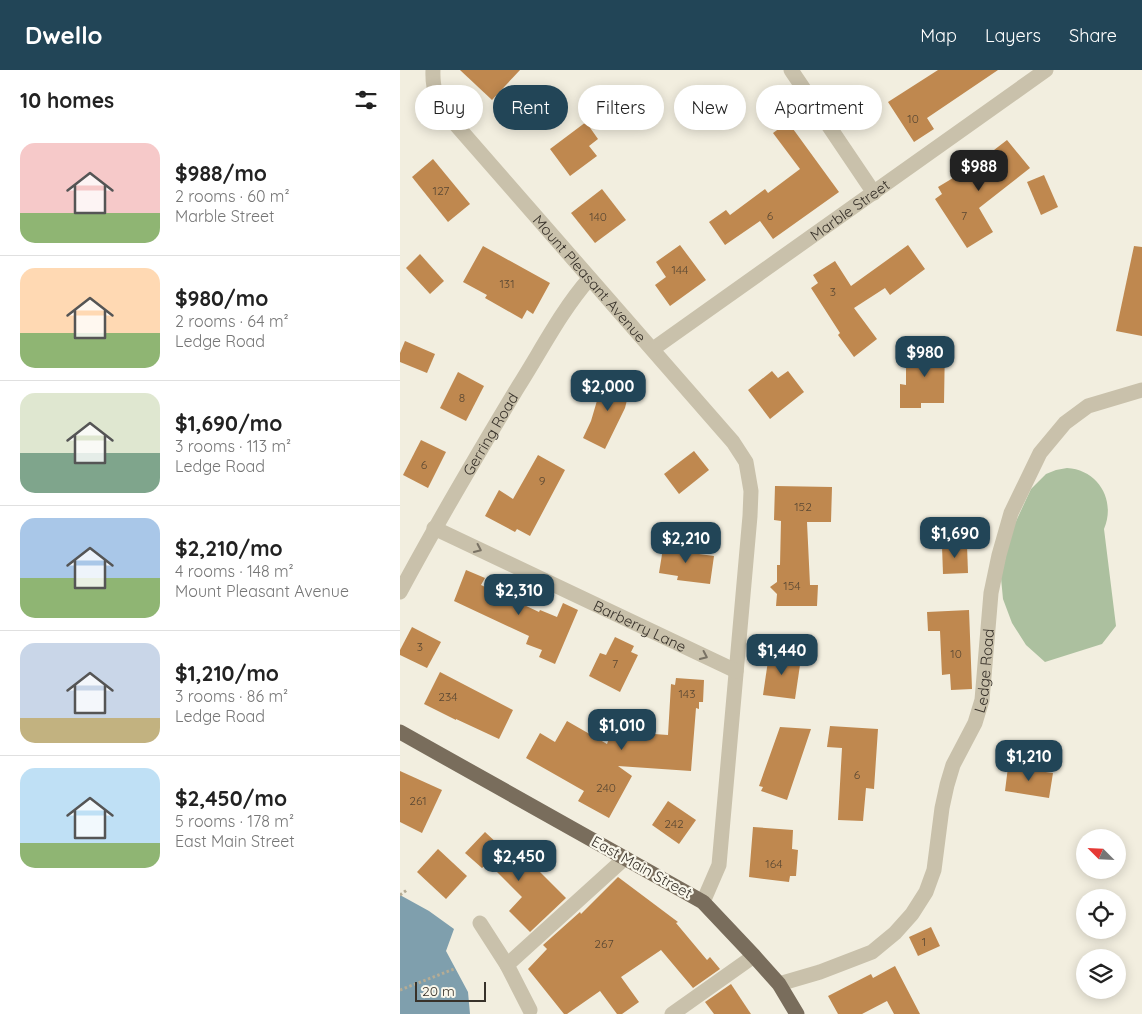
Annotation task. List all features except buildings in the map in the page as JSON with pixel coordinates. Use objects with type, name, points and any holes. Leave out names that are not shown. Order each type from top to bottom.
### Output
[{"type":"main road","name":"East Main Street","points":[[400,732],[703,902],[779,984],[797,1014]]},
{"type":"street","name":"Mount Pleasant Avenue","points":[[433,70],[437,100],[450,118],[589,279],[653,349],[733,442],[746,462],[751,491],[750,516],[719,865],[703,902]]},
{"type":"street","points":[[791,70],[874,193]]},
{"type":"street","name":"Marble Street","points":[[653,349],[1046,70]]},
{"type":"street","name":"Gerring Road","points":[[400,592],[434,528],[564,311],[589,279]]},
{"type":"street","name":"Ledge Road","points":[[779,984],[820,972],[872,952],[895,933],[912,914],[926,892],[934,870],[947,785],[953,765],[975,723],[982,700],[991,593],[1011,513],[1040,452],[1065,423],[1088,406],[1142,390]]},
{"type":"street","name":"Barberry Lane","points":[[434,528],[736,671]]},
{"type":"street","points":[[507,965],[625,858]]},
{"type":"street","points":[[480,923],[507,965],[530,1010]]},
{"type":"street","points":[[672,1014],[754,956]]},
{"type":"path","points":[[400,894],[407,890]]},
{"type":"path","points":[[400,990],[454,969]]},
{"type":"green space","points":[[1067,468],[1088,474],[1102,489],[1106,498],[1108,508],[1104,529],[1116,626],[1102,644],[1045,662],[1026,645],[1012,623],[1003,599],[1001,578],[1011,532],[1031,489],[1046,474]]},
{"type":"water","points":[[400,895],[429,911],[454,929],[446,951],[468,992],[470,1014],[400,1014]]}]
